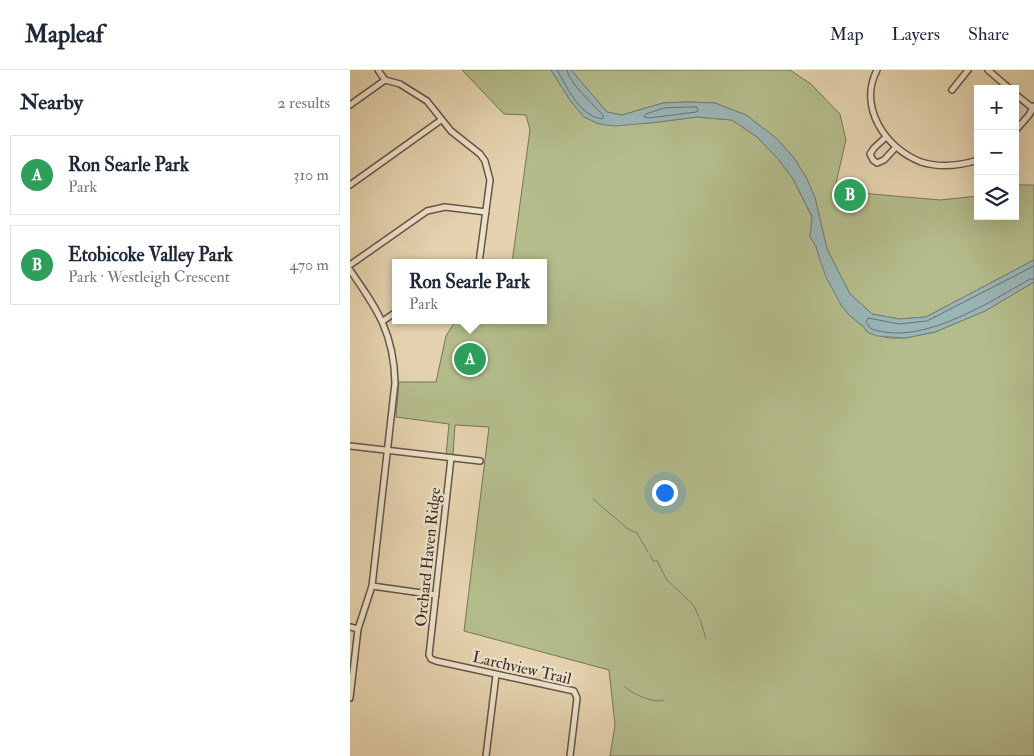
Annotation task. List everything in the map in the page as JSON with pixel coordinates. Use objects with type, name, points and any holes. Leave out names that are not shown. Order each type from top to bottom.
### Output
[{"type":"street","points":[[378,70],[385,80],[400,84],[421,96],[434,108],[441,120],[451,131],[480,154],[485,161],[490,180],[480,259]]},
{"type":"street","points":[[877,70],[871,87],[874,116],[886,137],[896,147],[922,162],[955,166],[974,161]]},
{"type":"street","points":[[952,90],[968,70]]},
{"type":"street","points":[[988,70],[1005,85]]},
{"type":"street","points":[[350,105],[385,80]]},
{"type":"street","points":[[1016,130],[1033,108],[1019,97]]},
{"type":"street","points":[[350,185],[441,120]]},
{"type":"street","points":[[886,137],[870,154],[873,160],[877,163],[884,160],[896,147]]},
{"type":"street","points":[[350,265],[415,218],[427,212],[446,207],[486,212]]},
{"type":"street","points":[[350,270],[383,321],[394,367],[395,383],[372,586],[358,629],[350,698]]},
{"type":"street","points":[[383,321],[392,315]]},
{"type":"street","points":[[350,446],[386,452],[480,461]]},
{"type":"street","name":"Orchard Haven Ridge","points":[[430,658],[428,650],[451,458]]},
{"type":"street","points":[[372,586],[436,595]]},
{"type":"street","points":[[350,627],[358,629]]},
{"type":"street","name":"Larchview Trail","points":[[430,658],[436,661],[575,692],[577,698],[570,756]]},
{"type":"street","points":[[486,756],[496,675]]},
{"type":"green space","points":[[462,70],[551,70],[570,100],[584,117],[599,124],[650,123],[697,117],[732,120],[757,137],[778,159],[793,179],[812,217],[810,237],[816,246],[819,257],[841,305],[867,332],[889,338],[905,338],[935,332],[985,311],[1034,282],[1034,756],[610,756],[615,725],[609,670],[464,631],[489,427],[455,425],[453,455],[446,455],[449,424],[396,417],[399,382],[436,382],[446,336],[454,324],[547,324],[547,259],[513,259],[530,130],[526,115],[504,114]]},
{"type":"green space","points":[[571,70],[790,70],[811,84],[840,114],[846,140],[836,183],[871,194],[940,200],[974,196],[974,220],[1019,220],[1019,185],[1034,185],[1034,260],[926,317],[899,319],[872,314],[850,294],[827,249],[815,198],[807,179],[794,158],[776,138],[746,115],[715,103],[688,102],[663,103],[622,115],[607,112]]},
{"type":"water","points":[[551,70],[571,70],[607,112],[622,115],[663,103],[688,102],[715,103],[746,115],[776,138],[794,158],[807,179],[815,198],[827,249],[850,294],[872,314],[899,319],[926,317],[1034,260],[1034,282],[985,311],[935,332],[905,338],[877,336],[867,332],[841,305],[826,277],[816,246],[810,237],[812,216],[793,179],[778,159],[757,137],[732,120],[697,117],[614,126],[599,124],[584,117],[570,100]]},
{"type":"waterway","points":[[593,499],[628,529],[637,533],[648,552]]},
{"type":"waterway","points":[[650,555],[653,561],[657,561],[659,564]]},
{"type":"waterway","points":[[659,565],[667,580],[688,600]]},
{"type":"waterway","points":[[689,601],[694,606],[699,617]]},
{"type":"waterway","points":[[700,619],[706,639]]},
{"type":"waterway","points":[[624,686],[643,698],[655,701],[664,700]]},
{"type":"place","name":"Etobicoke Valley Park","points":[[850,195]]},
{"type":"place","name":"Ron Searle Park","points":[[470,359]]}]
